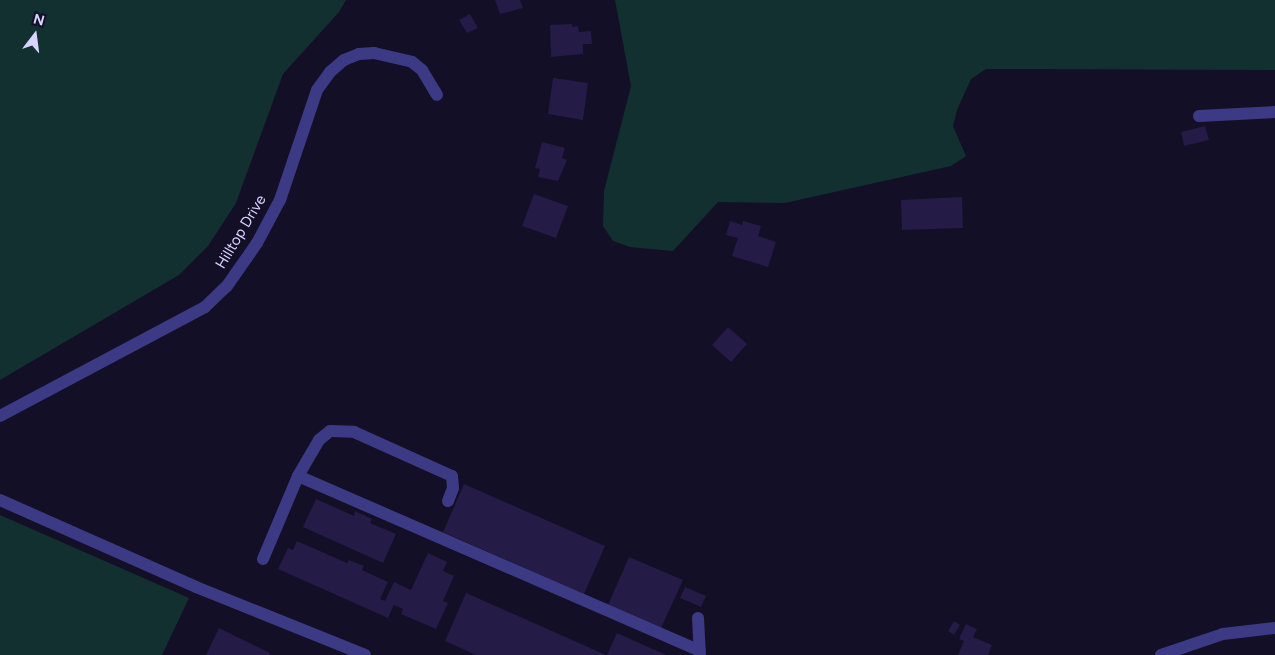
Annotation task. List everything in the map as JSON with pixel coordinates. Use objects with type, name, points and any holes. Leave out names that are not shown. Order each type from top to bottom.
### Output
[{"type":"street","name":"Hilltop Drive","points":[[0,416],[205,307],[227,286],[257,243],[280,200],[317,90],[330,72],[344,60],[359,54],[374,53],[412,62],[422,70],[437,95]]},
{"type":"street","points":[[1199,116],[1275,112]]},
{"type":"street","points":[[263,559],[298,476],[319,440],[330,430],[344,430],[452,476],[453,488],[448,501]]},
{"type":"street","points":[[298,476],[700,653],[698,618]]},
{"type":"street","points":[[0,500],[196,587],[365,655]]},
{"type":"street","points":[[1161,655],[1223,634],[1275,628]]},
{"type":"green space","points":[[0,0],[346,0],[339,12],[283,74],[236,203],[208,246],[179,275],[0,380]]},
{"type":"green space","points":[[615,0],[1275,0],[1275,70],[986,69],[971,79],[957,110],[953,126],[966,156],[951,166],[785,203],[718,202],[673,251],[630,247],[613,241],[603,226],[604,191],[631,86]]},
{"type":"green space","points":[[0,515],[189,598],[162,655],[0,655]]},
{"type":"building","points":[[495,0],[520,0],[523,8],[500,14]]},
{"type":"building","points":[[470,14],[478,28],[467,33],[459,20]]},
{"type":"building","points":[[572,24],[572,27],[578,26],[579,32],[591,31],[592,44],[583,44],[583,54],[551,57],[550,25]]},
{"type":"building","points":[[553,78],[588,83],[583,120],[548,114]]},
{"type":"building","points":[[1205,126],[1209,140],[1184,146],[1181,132]]},
{"type":"building","points":[[542,142],[565,148],[562,158],[567,160],[558,181],[538,177],[540,169],[535,168]]},
{"type":"building","points":[[534,194],[568,206],[556,238],[522,226]]},
{"type":"building","points":[[962,197],[963,228],[902,230],[901,200]]},
{"type":"building","points":[[730,221],[742,225],[743,221],[761,226],[758,236],[776,242],[768,267],[732,256],[738,238],[726,235]]},
{"type":"building","points":[[728,327],[747,344],[731,362],[712,345]]},
{"type":"building","points":[[464,484],[605,546],[584,594],[443,532]]},
{"type":"building","points":[[316,499],[354,516],[355,511],[372,519],[370,523],[396,534],[383,563],[303,527]]},
{"type":"building","points":[[297,541],[347,563],[349,560],[364,566],[362,570],[388,582],[380,599],[385,601],[394,582],[411,590],[428,553],[447,562],[443,571],[454,576],[443,601],[448,603],[436,629],[401,614],[403,609],[394,605],[388,618],[278,569],[288,548],[293,550]]},
{"type":"building","points":[[629,557],[683,580],[661,628],[608,605]]},
{"type":"building","points":[[685,587],[706,596],[701,607],[680,598]]},
{"type":"building","points":[[466,593],[606,655],[476,655],[445,641]]},
{"type":"building","points":[[954,621],[960,625],[954,635],[948,631]]},
{"type":"building","points":[[966,624],[977,629],[973,637],[992,645],[988,655],[958,655],[964,641],[959,639]]},
{"type":"building","points":[[219,628],[270,653],[269,655],[206,655]]},
{"type":"building","points":[[617,633],[666,655],[607,655]]}]
